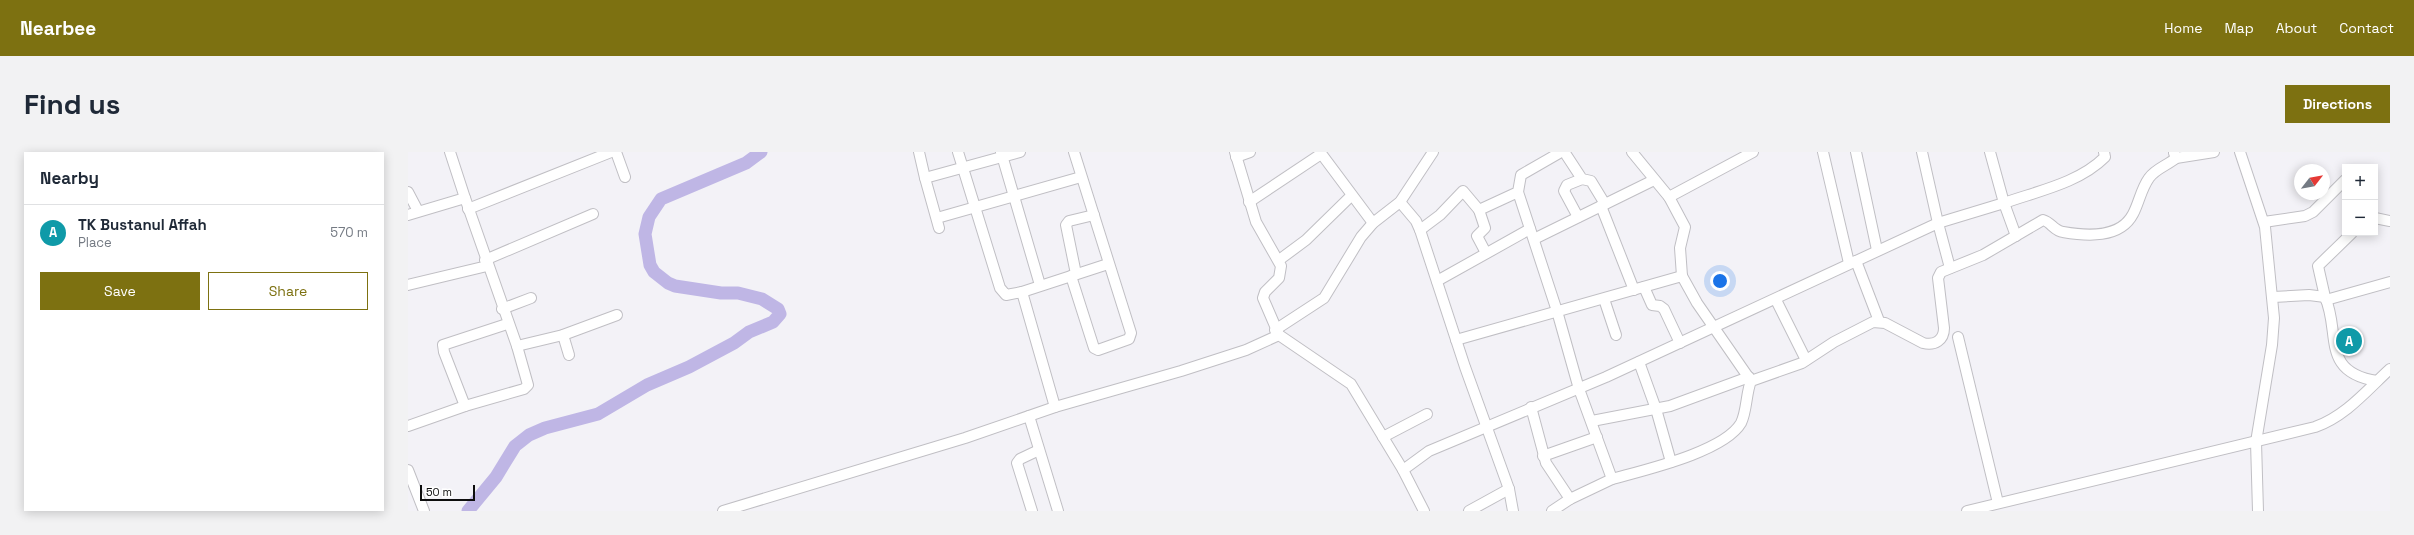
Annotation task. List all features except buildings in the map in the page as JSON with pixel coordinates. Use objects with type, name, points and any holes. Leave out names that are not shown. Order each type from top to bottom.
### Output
[{"type":"street","points":[[408,426],[527,386],[517,346],[486,263],[450,152]]},
{"type":"street","points":[[468,209],[610,152]]},
{"type":"street","points":[[616,152],[625,177]]},
{"type":"street","points":[[919,152],[938,223],[976,208],[1082,177]]},
{"type":"street","points":[[958,152],[1002,291],[1006,295],[1022,292],[1108,264]]},
{"type":"street","points":[[925,178],[963,168],[1001,154],[1020,152]]},
{"type":"street","points":[[1074,152],[1094,215],[1108,264],[1131,335],[1127,340],[1098,350],[1094,348],[1073,275],[1066,225],[1069,221],[1094,215]]},
{"type":"street","points":[[1250,152],[1236,155],[1249,202],[1260,231],[1279,260],[1282,270],[1279,278],[1265,292],[1263,298],[1277,333],[1351,384],[1403,470],[1424,511]]},
{"type":"street","points":[[723,511],[965,438],[1055,407],[1181,371],[1246,350],[1277,333],[1324,298],[1361,237],[1373,223],[1400,202],[1433,152]]},
{"type":"street","points":[[1582,179],[1565,153],[1561,152],[1521,175],[1518,192],[1579,389],[1612,479]]},
{"type":"street","points":[[1552,511],[1570,499],[1612,479],[1671,462],[1718,442],[1736,428],[1741,422],[1750,379],[1716,327],[1697,303],[1682,276],[1680,253],[1685,227],[1669,198],[1632,152]]},
{"type":"street","points":[[1669,198],[1753,152]]},
{"type":"street","points":[[1823,152],[1853,262],[1879,321],[1916,342],[1929,345],[1940,340],[1944,336],[1938,278],[1941,272],[1983,255],[2042,220],[2057,231],[2065,233],[2095,234],[2116,230],[2126,224],[2133,214],[2150,176],[2175,155],[2214,152]]},
{"type":"street","points":[[1856,152],[1877,250]]},
{"type":"street","points":[[1922,152],[1950,268]]},
{"type":"street","points":[[1990,152],[2004,203],[2016,236]]},
{"type":"street","points":[[1403,470],[1429,450],[1531,407],[1579,389],[1776,300],[1877,250],[1938,223],[2050,188],[2087,170],[2105,154],[2115,152]]},
{"type":"street","points":[[2240,152],[2264,222],[2268,244],[2272,297],[2272,345],[2253,442],[2258,511]]},
{"type":"street","points":[[1249,202],[1320,153],[1351,196],[1373,223]]},
{"type":"street","points":[[1001,154],[1040,285]]},
{"type":"street","points":[[1578,217],[1564,191],[1567,185],[1582,179],[1591,181],[1639,288],[1652,305],[1660,306],[1664,309],[1680,343]]},
{"type":"street","points":[[1437,280],[1486,253],[1578,217],[1654,180]]},
{"type":"street","points":[[2264,222],[2304,216],[2313,212],[2342,183]]},
{"type":"street","points":[[1420,230],[1440,215],[1463,191],[1479,210],[1485,228],[1477,236],[1486,253]]},
{"type":"street","points":[[408,192],[413,213],[465,198]]},
{"type":"street","points":[[1479,210],[1518,192]]},
{"type":"street","points":[[1279,260],[1306,240],[1351,196]]},
{"type":"street","points":[[1400,202],[1416,221],[1420,230],[1456,340],[1509,490],[1513,511]]},
{"type":"street","points":[[408,285],[486,263],[570,222],[593,214]]},
{"type":"street","points":[[2378,219],[2390,221]]},
{"type":"street","points":[[2349,236],[2318,266],[2334,343],[2343,363],[2352,375],[2377,380]]},
{"type":"street","points":[[1456,340],[1682,276]]},
{"type":"street","points":[[2272,297],[2309,295],[2325,298],[2390,282]]},
{"type":"street","points":[[1022,292],[1055,407]]},
{"type":"street","points":[[502,309],[531,298]]},
{"type":"street","points":[[1604,299],[1616,335]]},
{"type":"street","points":[[1776,300],[1806,360]]},
{"type":"street","points":[[517,346],[563,335],[617,315]]},
{"type":"street","points":[[1592,421],[1656,409],[1750,379],[1787,369],[1806,360],[1834,342],[1873,322],[1879,321]]},
{"type":"street","points":[[465,406],[444,352],[444,345],[508,324]]},
{"type":"street","points":[[563,335],[569,355]]},
{"type":"street","points":[[1958,336],[1998,503]]},
{"type":"street","points":[[1639,362],[1656,409],[1671,462]]},
{"type":"street","points":[[1967,511],[2326,423],[2350,406],[2390,369]]},
{"type":"street","points":[[1531,407],[1543,456],[1551,472],[1570,499]]},
{"type":"street","points":[[1383,437],[1427,414]]},
{"type":"street","points":[[1029,416],[1058,511]]},
{"type":"street","points":[[1543,456],[1597,437]]},
{"type":"street","points":[[1032,511],[1017,464],[1020,459],[1039,450]]},
{"type":"street","points":[[408,470],[422,510]]},
{"type":"street","points":[[1469,511],[1509,490]]},
{"type":"waterway","points":[[468,511],[496,477],[515,446],[529,435],[545,428],[598,414],[647,385],[689,367],[734,343],[749,332],[773,322],[780,314],[778,309],[762,299],[738,293],[721,293],[675,286],[668,283],[654,272],[650,265],[645,234],[649,217],[661,199],[746,163],[761,152]]},
{"type":"place","name":"TK Bustanul Affah","points":[[2349,341]]}]
